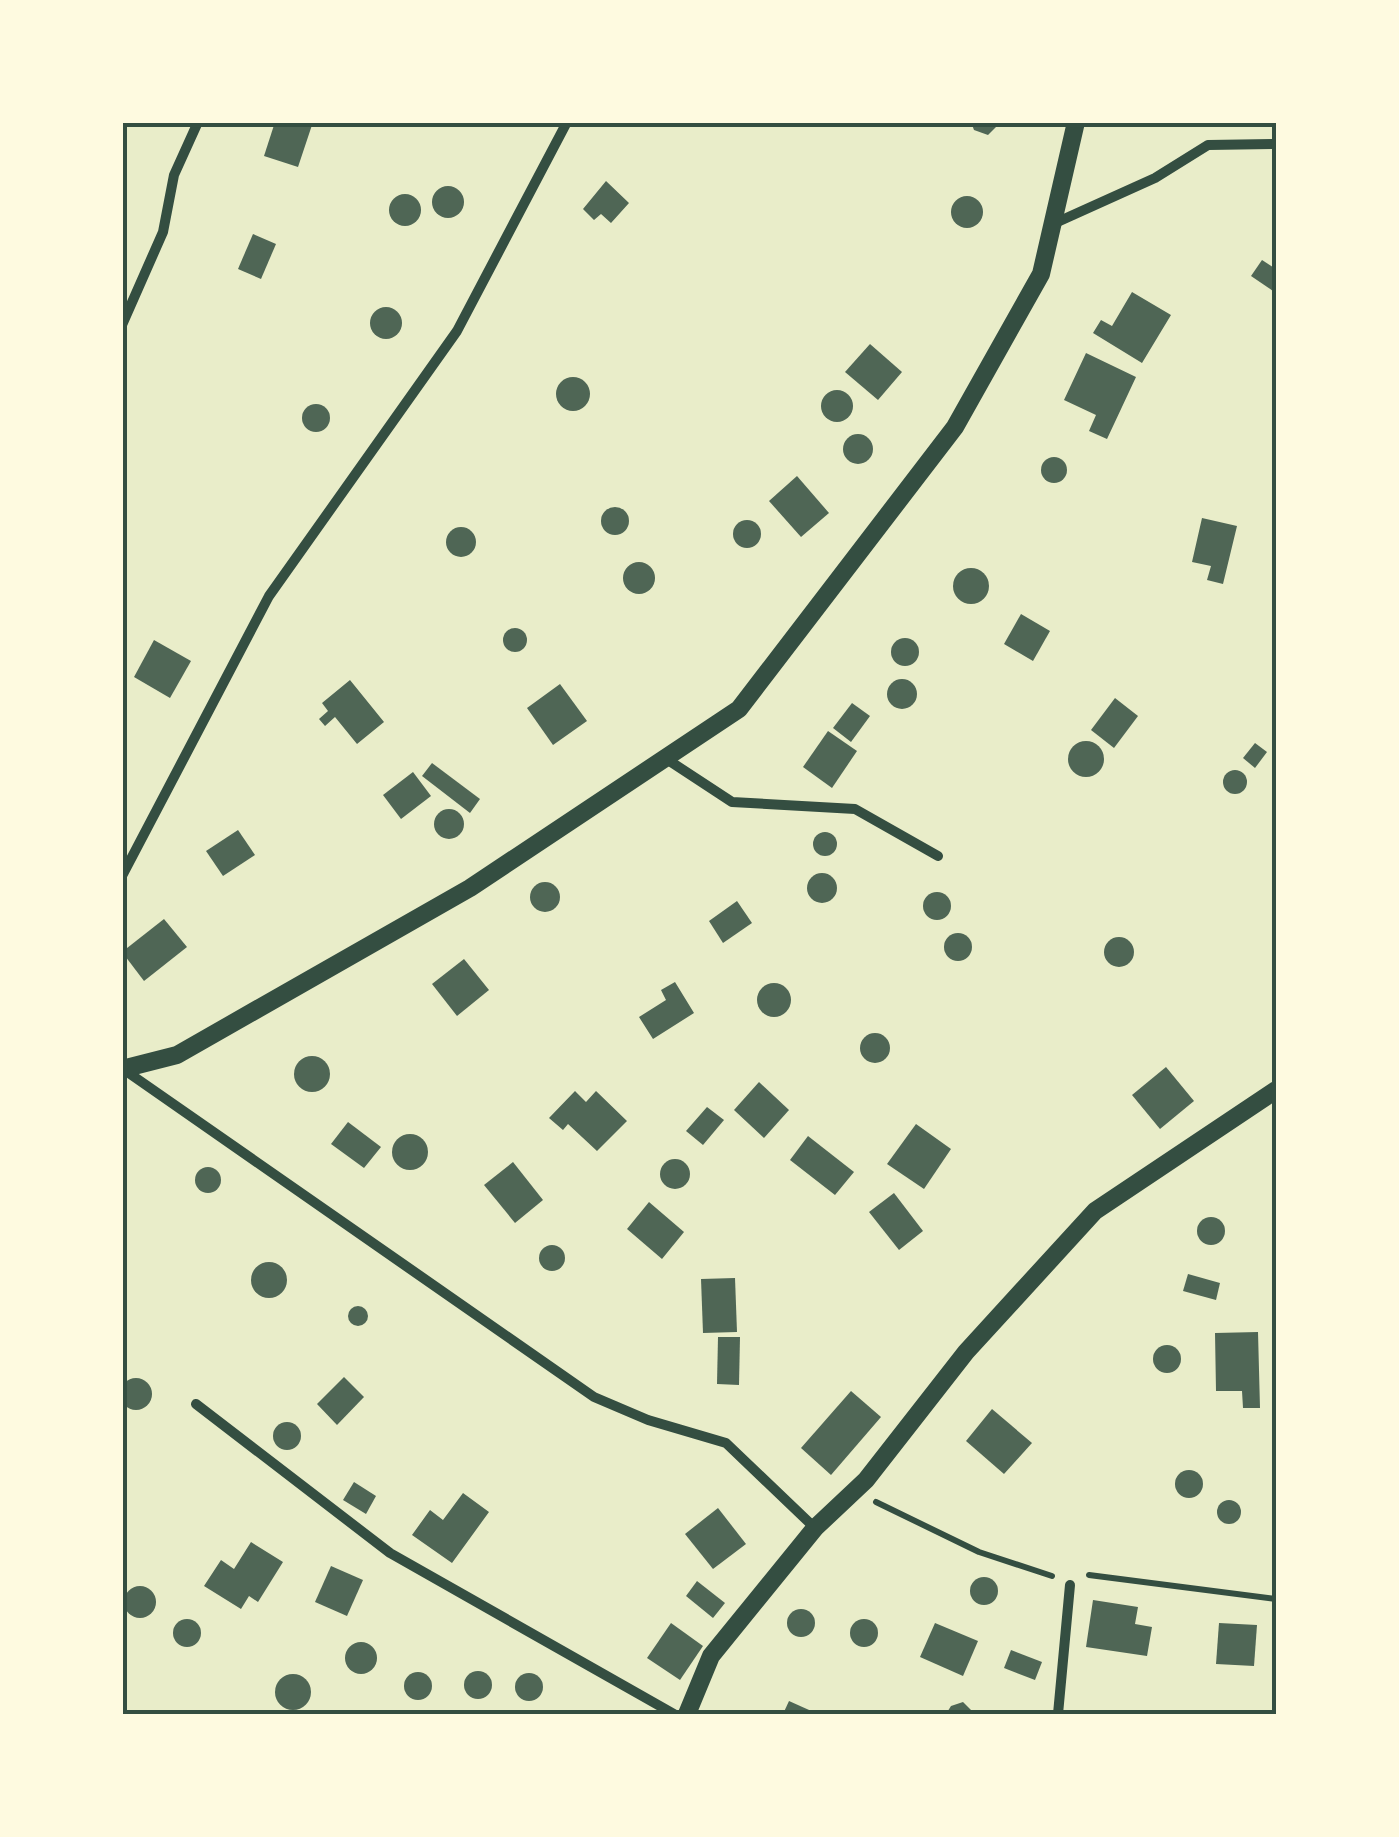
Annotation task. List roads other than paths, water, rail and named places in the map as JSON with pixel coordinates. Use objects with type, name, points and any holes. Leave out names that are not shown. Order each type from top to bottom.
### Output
[{"type":"street","points":[[122,325],[163,232],[174,175],[198,122]]},
{"type":"street","points":[[122,876],[269,596],[457,332],[568,122]]},
{"type":"street","points":[[122,1069],[177,1055],[453,898],[740,709],[955,426],[1042,274],[1076,122]]},
{"type":"street","points":[[1053,224],[1155,178],[1208,145],[1276,144]]},
{"type":"street","points":[[665,758],[732,802],[855,809],[938,856]]},
{"type":"street","points":[[122,1069],[594,1397],[648,1420],[726,1443],[815,1528]]},
{"type":"street","points":[[687,1714],[711,1656],[815,1528],[866,1480],[966,1352],[1096,1211],[1276,1090]]},
{"type":"street","points":[[196,1404],[390,1553],[674,1714]]},
{"type":"street","points":[[1058,1714],[1071,1579]]}]
